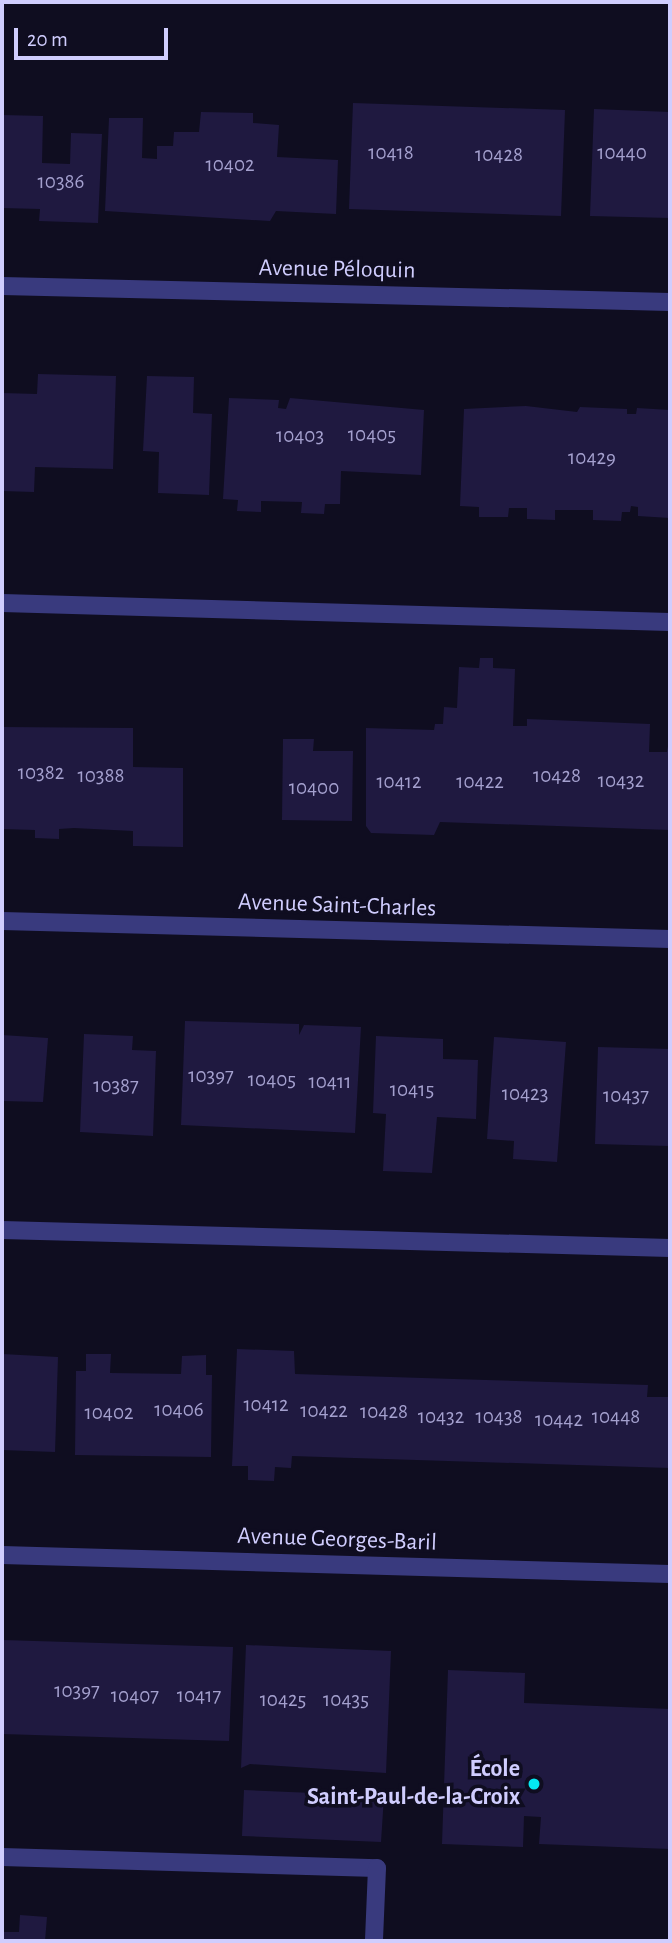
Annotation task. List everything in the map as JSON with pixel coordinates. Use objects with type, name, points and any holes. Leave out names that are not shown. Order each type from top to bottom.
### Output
[{"type":"street","name":"Avenue Péloquin","points":[[2,286],[670,302]]},
{"type":"street","points":[[2,603],[670,622]]},
{"type":"street","name":"Avenue Saint-Charles","points":[[2,921],[670,939]]},
{"type":"street","points":[[2,1230],[670,1248]]},
{"type":"street","name":"Avenue Georges-Baril","points":[[2,1555],[670,1574]]},
{"type":"street","points":[[2,1857],[377,1868],[374,1941]]},
{"type":"building","points":[[353,103],[565,110],[561,216],[349,209]]},
{"type":"building","points":[[594,109],[670,112],[670,218],[590,216]]},
{"type":"building","points":[[201,112],[253,113],[253,123],[279,125],[277,157],[338,160],[336,214],[276,211],[270,221],[105,211],[109,118],[143,118],[142,158],[157,159],[157,146],[173,146],[174,132],[199,132]]},
{"type":"building","points":[[2,115],[43,116],[42,163],[70,164],[71,133],[102,134],[98,223],[39,221],[40,209],[2,208]]},
{"type":"building","points":[[38,374],[116,376],[113,469],[35,467],[34,492],[2,491],[2,393],[37,394]]},
{"type":"building","points":[[147,376],[194,377],[193,413],[212,414],[209,495],[158,493],[159,452],[143,451]]},
{"type":"building","points":[[229,398],[279,400],[278,408],[286,409],[290,398],[424,410],[421,475],[341,471],[340,504],[325,504],[324,514],[301,513],[302,502],[261,501],[261,512],[237,511],[238,500],[223,499]]},
{"type":"building","points":[[526,406],[577,412],[580,407],[627,409],[627,414],[636,414],[637,408],[670,410],[670,518],[638,516],[638,507],[631,506],[630,512],[622,512],[621,521],[593,520],[593,510],[555,510],[555,520],[527,519],[527,508],[509,508],[508,517],[479,517],[479,507],[460,506],[464,409]]},
{"type":"building","points":[[480,658],[493,658],[493,668],[515,669],[513,726],[527,726],[527,719],[650,724],[649,752],[667,752],[670,734],[670,830],[440,822],[434,835],[371,833],[366,826],[366,728],[434,730],[435,724],[443,724],[444,707],[457,708],[459,667],[479,668]]},
{"type":"building","points":[[2,727],[133,728],[133,767],[183,768],[183,847],[133,846],[133,831],[59,829],[59,839],[35,838],[35,830],[2,829]]},
{"type":"building","points":[[283,739],[314,739],[313,751],[353,751],[352,821],[282,820]]},
{"type":"building","points":[[185,1021],[299,1024],[299,1035],[304,1025],[361,1027],[355,1133],[181,1125]]},
{"type":"building","points":[[84,1034],[133,1036],[132,1050],[156,1051],[153,1136],[80,1132]]},
{"type":"building","points":[[2,1035],[48,1038],[43,1102],[2,1101]]},
{"type":"building","points":[[376,1036],[443,1039],[443,1059],[478,1060],[476,1119],[437,1117],[432,1173],[383,1171],[386,1114],[373,1113]]},
{"type":"building","points":[[494,1037],[566,1042],[557,1162],[513,1159],[514,1141],[487,1139]]},
{"type":"building","points":[[598,1047],[670,1049],[670,1146],[595,1144]]},
{"type":"building","points":[[237,1349],[294,1351],[295,1374],[648,1385],[647,1397],[670,1397],[670,1468],[292,1456],[291,1468],[275,1467],[274,1481],[248,1480],[248,1466],[232,1466]]},
{"type":"building","points":[[2,1354],[58,1357],[55,1452],[2,1450]]},
{"type":"building","points":[[86,1354],[111,1354],[110,1373],[181,1374],[182,1356],[206,1355],[206,1375],[212,1375],[211,1457],[75,1455],[76,1371],[86,1371]]},
{"type":"building","points":[[2,1640],[233,1647],[229,1741],[2,1734]]},
{"type":"building","points":[[246,1645],[391,1651],[386,1773],[250,1764],[241,1768]]},
{"type":"building","points":[[448,1670],[525,1673],[524,1703],[670,1709],[670,1849],[539,1844],[541,1817],[524,1816],[523,1847],[442,1844]]},
{"type":"building","points":[[244,1790],[384,1796],[381,1842],[242,1836]]},
{"type":"building","points":[[20,1915],[47,1917],[45,1941],[2,1941],[2,1932],[19,1932]]},
{"type":"place","name":"École Saint-Paul-de-la-Croix","points":[[534,1784]]}]
